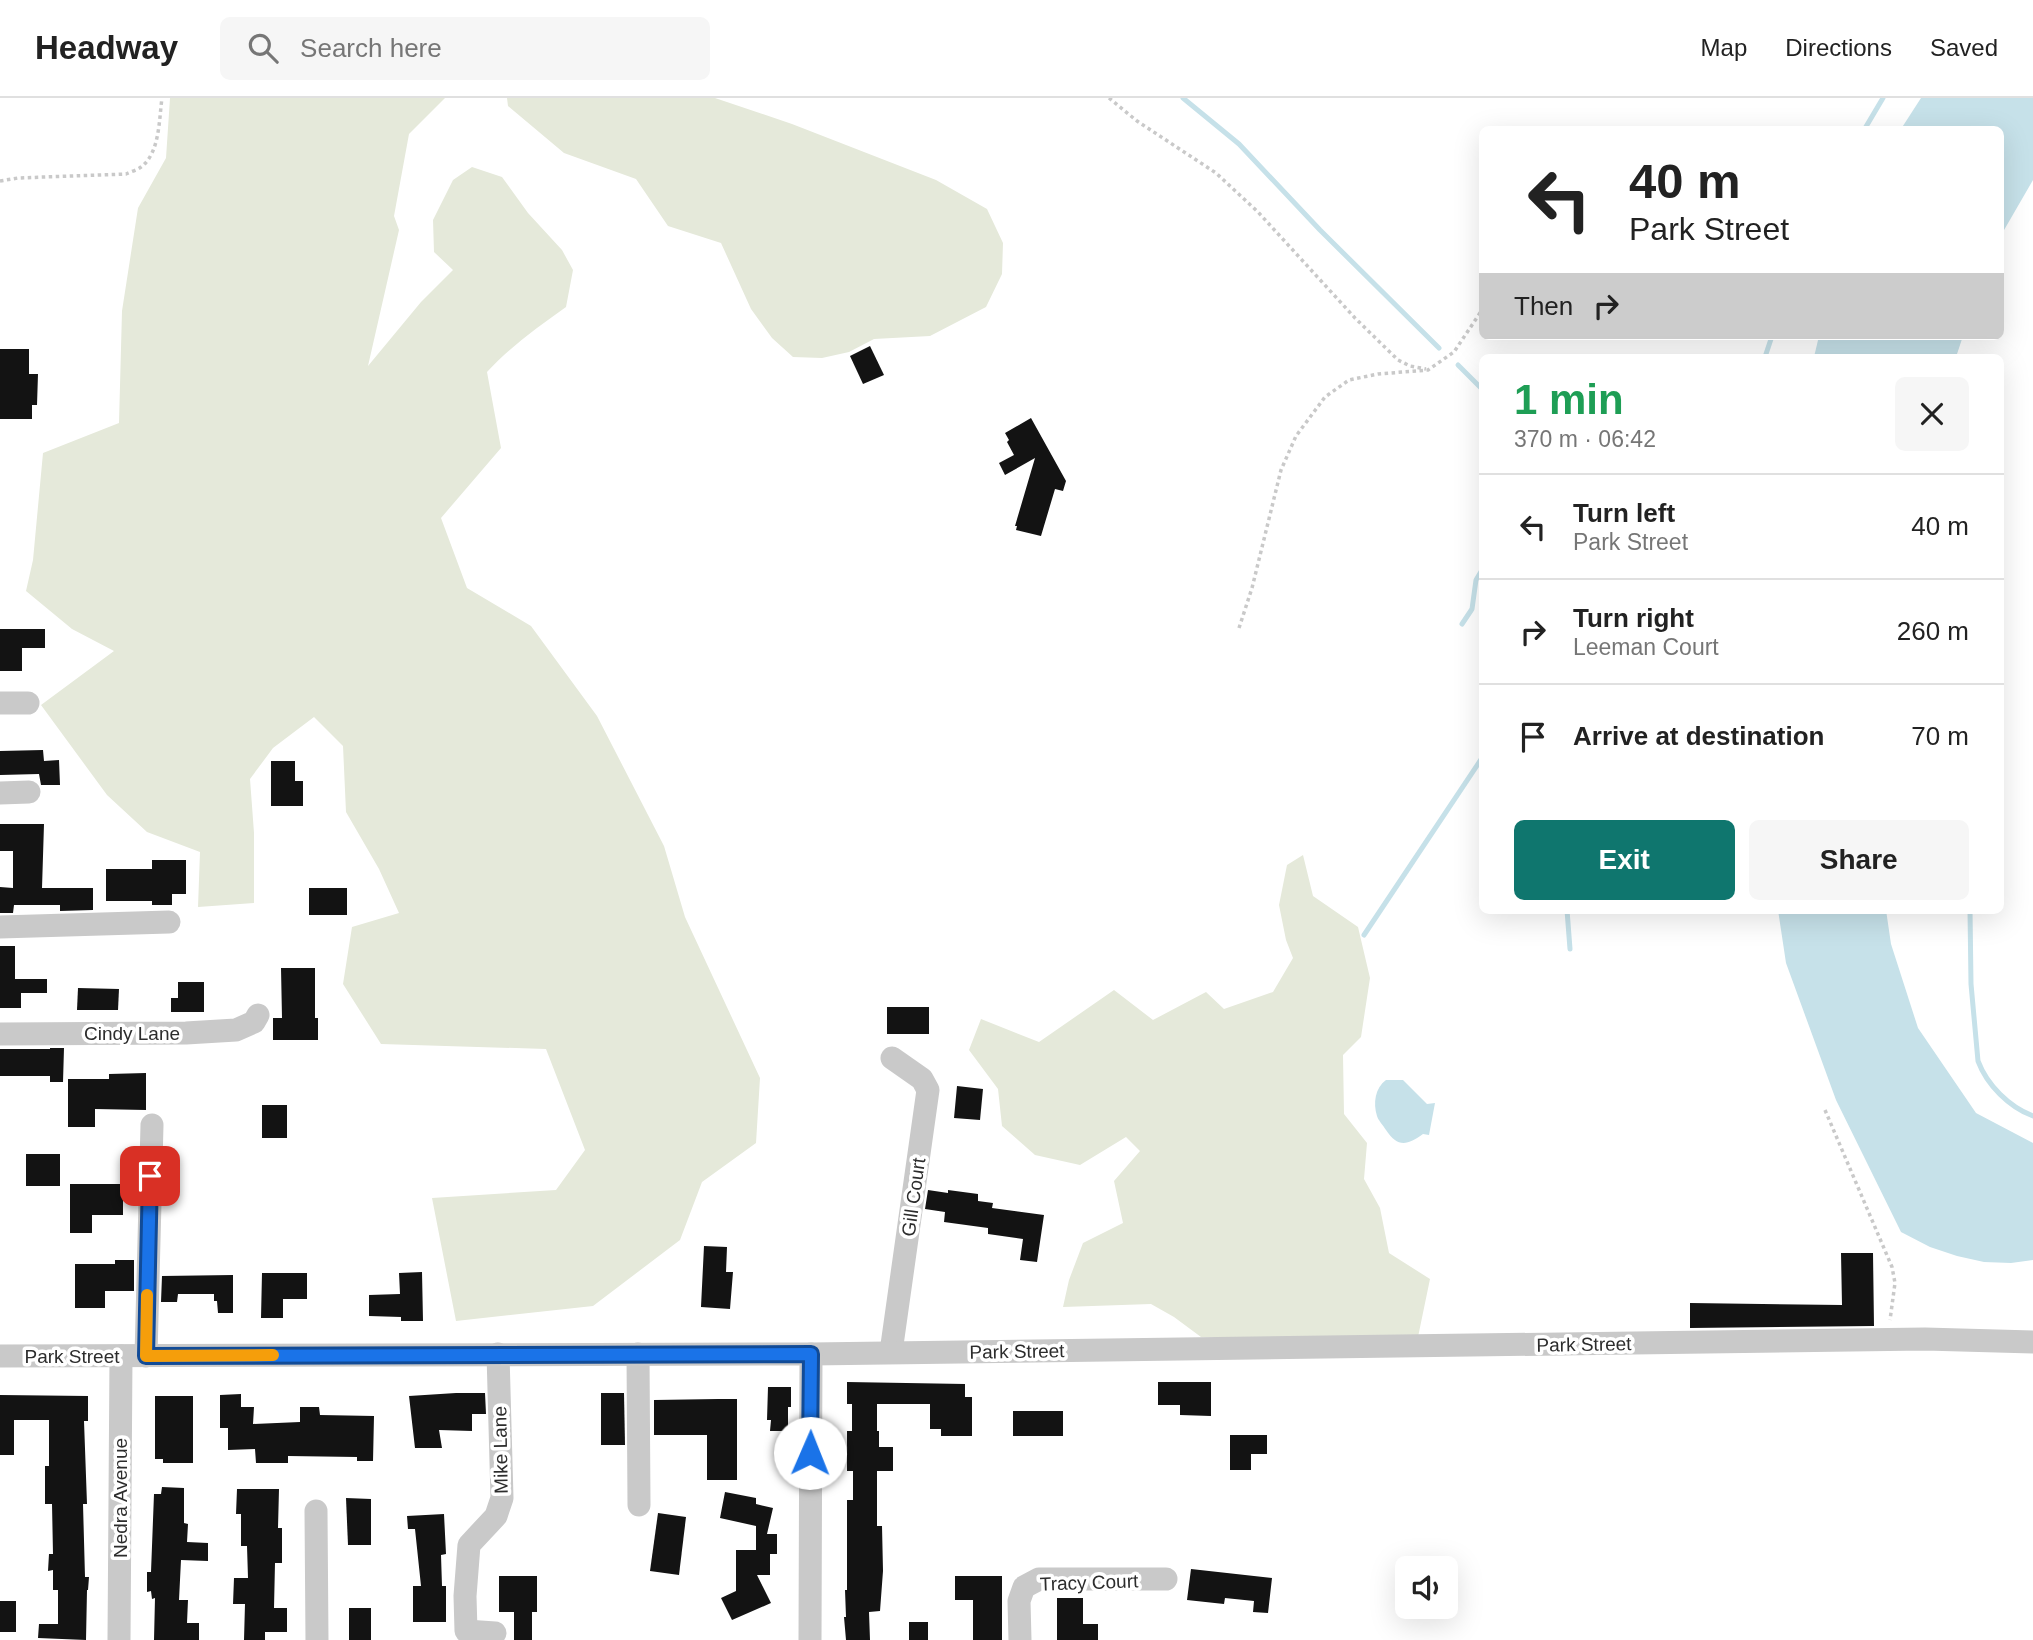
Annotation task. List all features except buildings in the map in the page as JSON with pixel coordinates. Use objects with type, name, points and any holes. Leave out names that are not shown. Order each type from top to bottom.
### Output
[{"type":"street","points":[[0,704],[28,703]]},
{"type":"street","points":[[0,793],[29,792]]},
{"type":"street","points":[[0,927],[169,922]]},
{"type":"street","name":"Cindy Lane","points":[[0,1034],[187,1033],[236,1030],[254,1022],[258,1015]]},
{"type":"street","name":"Gill Court","points":[[891,1352],[928,1090],[922,1079],[892,1058]]},
{"type":"street","points":[[146,1356],[152,1125]]},
{"type":"street","name":"Park Street","points":[[0,1356],[811,1354],[1890,1340],[2033,1342]]},
{"type":"street","name":"Mike Lane","points":[[495,1633],[466,1631],[465,1596],[469,1545],[496,1516],[502,1498],[498,1354]]},
{"type":"street","points":[[638,1354],[639,1505]]},
{"type":"street","points":[[810,1640],[811,1354]]},
{"type":"street","name":"Nedra Avenue","points":[[119,1640],[121,1356]]},
{"type":"street","points":[[316,1511],[317,1640]]},
{"type":"street","name":"Tracy Court","points":[[1020,1640],[1019,1601],[1024,1587],[1039,1579],[1166,1579]]},
{"type":"path","points":[[0,181],[126,174],[141,167],[152,154],[162,98]]},
{"type":"path","points":[[1109,98],[1137,121],[1216,173],[1258,212],[1398,360],[1429,370]]},
{"type":"path","points":[[1239,628],[1282,470],[1296,436],[1325,397],[1349,380],[1378,374],[1429,370],[1454,352],[1479,314]]},
{"type":"path","points":[[1825,1110],[1892,1268],[1895,1283],[1890,1340]]},
{"type":"shaded area","points":[[170,98],[445,98],[409,134],[394,216],[399,230],[368,366],[421,302],[453,270],[434,252],[433,220],[453,180],[472,167],[502,177],[528,213],[562,250],[573,270],[566,307],[515,346],[487,372],[501,448],[441,518],[467,588],[531,626],[597,716],[664,846],[685,917],[760,1078],[756,1143],[702,1182],[680,1240],[593,1306],[456,1321],[432,1198],[556,1190],[585,1150],[546,1049],[381,1044],[343,984],[352,927],[399,913],[379,869],[346,812],[343,746],[314,717],[273,748],[250,779],[254,833],[254,903],[198,907],[200,852],[147,832],[107,795],[41,705],[114,651],[72,629],[26,591],[33,560],[43,453],[119,423],[122,311],[138,208],[166,158]]},
{"type":"shaded area","points":[[507,98],[715,98],[792,124],[936,180],[987,209],[1003,243],[1002,274],[986,307],[930,336],[874,339],[849,352],[822,358],[793,357],[772,338],[751,309],[721,243],[668,226],[636,179],[564,153],[508,106]]},
{"type":"shaded area","points":[[1303,855],[1313,896],[1358,927],[1370,978],[1361,1037],[1343,1055],[1344,1114],[1367,1143],[1364,1179],[1380,1208],[1389,1253],[1430,1279],[1418,1337],[1201,1337],[1151,1304],[1063,1307],[1069,1280],[1083,1243],[1123,1223],[1114,1181],[1140,1151],[1126,1137],[1080,1165],[1035,1155],[1002,1126],[998,1089],[969,1050],[981,1019],[1039,1042],[1114,990],[1153,1020],[1206,992],[1224,1009],[1273,992],[1293,958],[1286,940],[1279,905],[1287,865]]},
{"type":"water","points":[[1921,98],[2033,98],[2033,180],[2004,230],[2004,126],[1903,126]]},
{"type":"water","points":[[1818,340],[1962,340],[1957,354],[1815,354]]},
{"type":"water","points":[[1779,914],[1887,914],[1891,944],[1918,1028],[1976,1113],[2033,1143],[2033,1260],[2011,1263],[1984,1262],[1930,1247],[1901,1232],[1836,1100],[1786,963]]},
{"type":"water","points":[[1386,1080],[1403,1080],[1427,1104],[1435,1103],[1429,1135],[1423,1134],[1403,1143],[1390,1136],[1378,1118],[1375,1106],[1377,1091]]},
{"type":"waterway","points":[[1183,98],[1239,144],[1320,230],[1439,348]]},
{"type":"waterway","points":[[1866,126],[1883,98]]},
{"type":"waterway","points":[[1766,354],[1771,340]]},
{"type":"waterway","points":[[1458,365],[1479,386]]},
{"type":"waterway","points":[[1462,624],[1472,609],[1479,575]]},
{"type":"waterway","points":[[1364,935],[1479,762]]},
{"type":"waterway","points":[[1567,914],[1570,949]]},
{"type":"waterway","points":[[1970,914],[1971,984],[1978,1061],[2000,1094],[2033,1116]]},
{"type":"slow traffic","points":[[147,1295],[146,1356],[273,1355]]},
{"type":"route","points":[[150,1176],[146,1356],[811,1354],[810,1453]]}]
